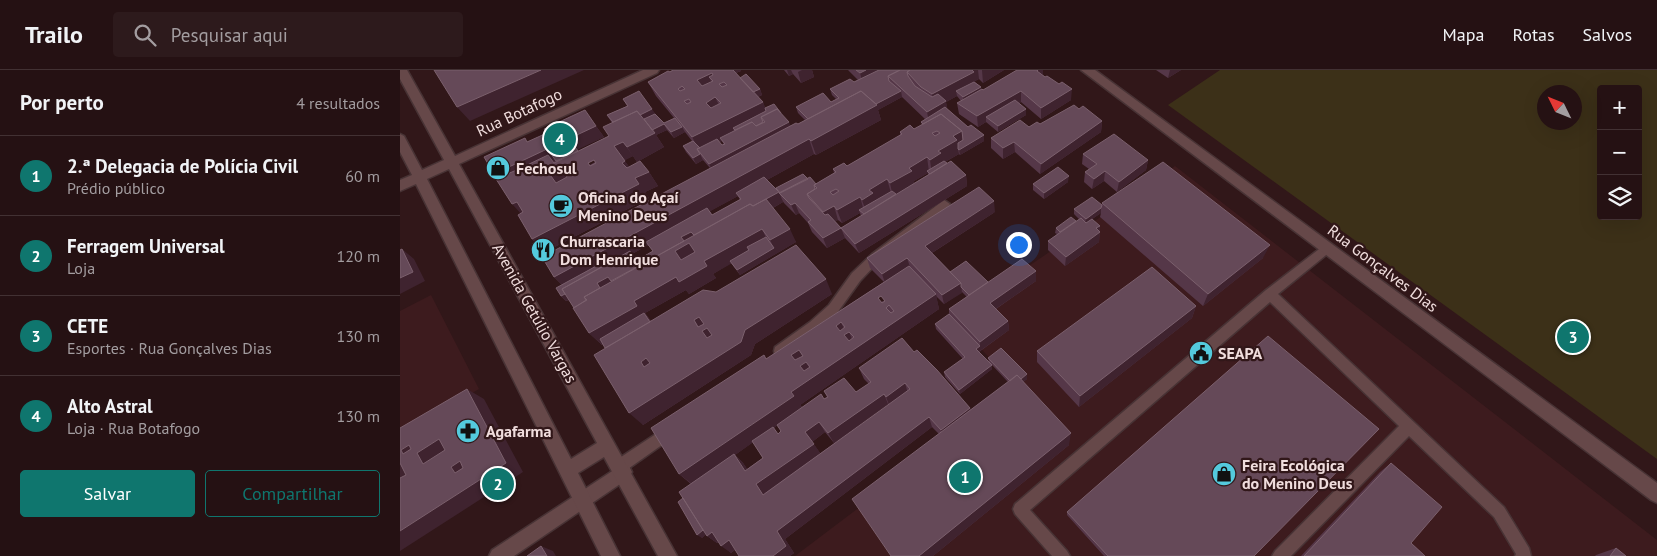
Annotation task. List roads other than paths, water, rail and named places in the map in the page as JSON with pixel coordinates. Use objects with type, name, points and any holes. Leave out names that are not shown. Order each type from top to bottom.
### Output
[{"type":"main road","name":"Avenida Getúlio Vargas","points":[[401,70],[622,469],[668,556]]},
{"type":"main road","name":"Rua Botafogo","points":[[400,186],[653,70]]},
{"type":"main road","name":"Rua Gonçalves Dias","points":[[1087,70],[1657,494]]},
{"type":"main road","points":[[400,139],[611,556]]},
{"type":"main road","points":[[568,470],[608,445]]},
{"type":"main road","points":[[498,556],[583,499],[622,469]]},
{"type":"lane","points":[[773,356],[814,326],[833,309],[856,277],[876,257],[944,204]]},
{"type":"lane","points":[[1062,556],[1020,509],[1270,294],[1327,248]]},
{"type":"lane","points":[[1270,294],[1499,512],[1524,553],[1523,556]]},
{"type":"lane","points":[[622,469],[684,420]]},
{"type":"lane","points":[[1280,556],[1409,426]]},
{"type":"place","name":"Alto Astral","points":[[560,139]]},
{"type":"place","name":"Fechosul","points":[[498,168]]},
{"type":"place","name":"Oficina do Açaí Menino Deus","points":[[561,206]]},
{"type":"place","name":"Churrascaria Dom Henrique","points":[[543,250]]},
{"type":"place","name":"CETE","points":[[1573,337]]},
{"type":"place","name":"SEAPA","points":[[1201,353]]},
{"type":"place","name":"Agafarma","points":[[468,431]]},
{"type":"place","name":"Feira Ecológica do Menino Deus","points":[[1224,474]]},
{"type":"place","name":"2.ª Delegacia de Polícia Civil","points":[[965,477]]},
{"type":"place","name":"Ferragem Universal","points":[[498,484]]}]
